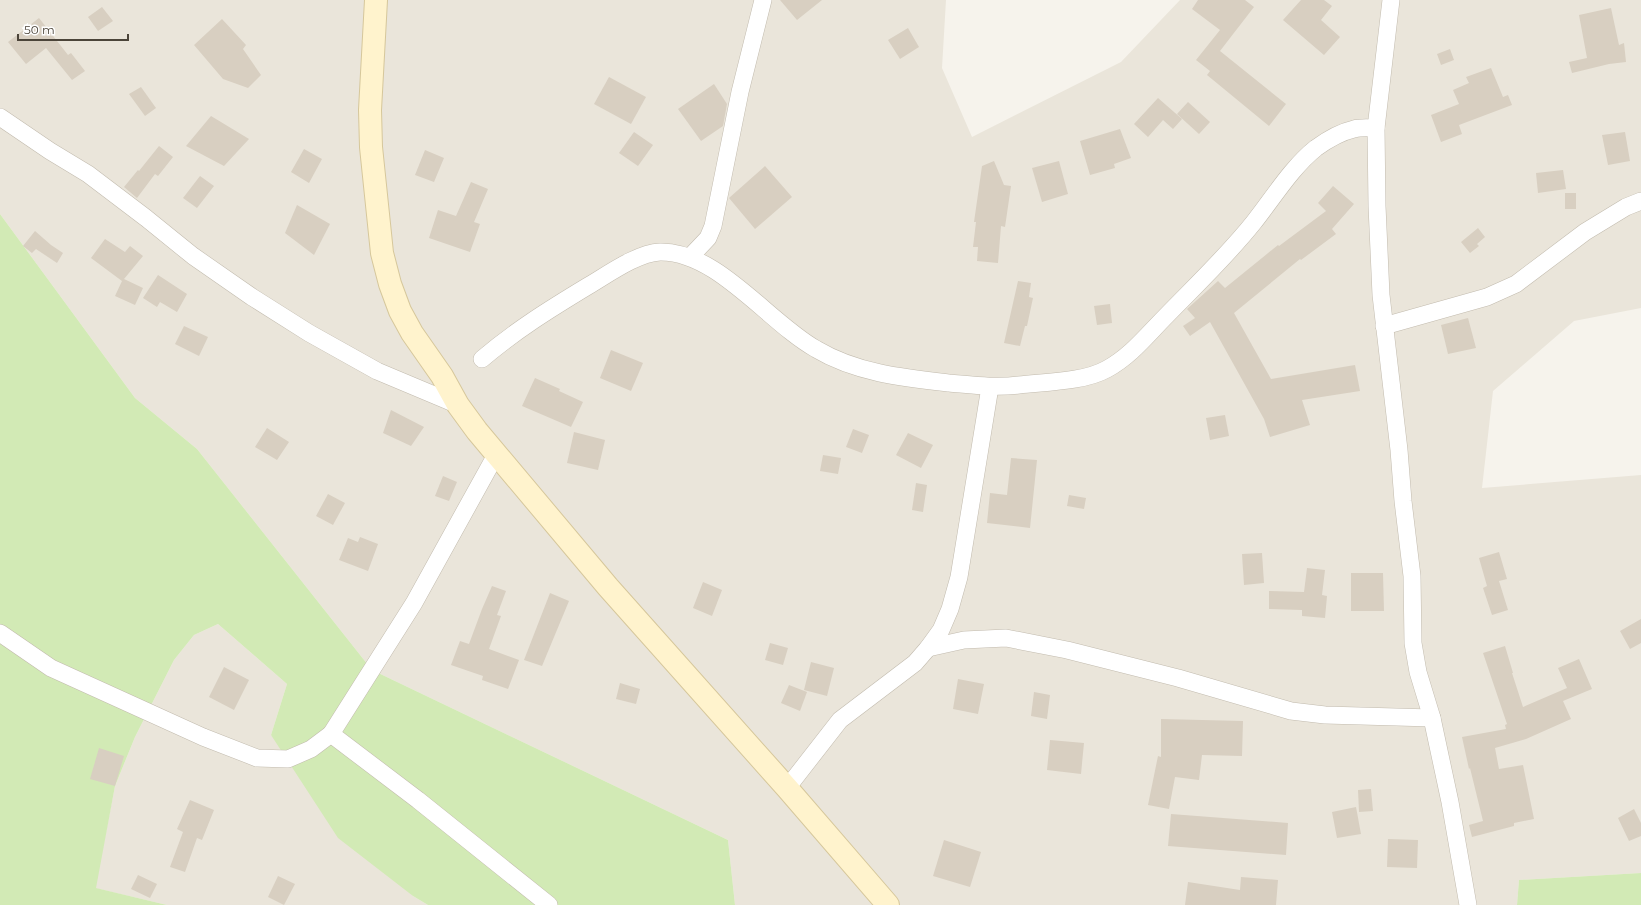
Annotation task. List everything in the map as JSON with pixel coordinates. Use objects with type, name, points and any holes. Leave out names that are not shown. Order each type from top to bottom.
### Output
[{"type":"street","points":[[376,0],[370,110],[372,154],[382,253],[390,284],[400,311],[412,333],[442,376],[458,405],[477,431],[608,587],[787,788],[888,905]]},
{"type":"street","points":[[690,257],[708,238],[713,226],[742,86],[763,0]]},
{"type":"street","points":[[1391,0],[1376,128],[1378,251],[1384,326],[1412,576],[1413,643],[1418,672],[1432,718],[1450,802],[1468,905]]},
{"type":"street","points":[[0,117],[50,151],[88,174],[193,256],[252,297],[309,333],[377,371],[458,405]]},
{"type":"street","points":[[482,359],[518,330],[617,268],[656,252],[673,252],[690,257],[708,266],[793,334],[814,348],[838,361],[859,368],[906,378],[990,387],[1014,386],[1089,377],[1106,370],[1127,356],[1201,282],[1227,255],[1293,173],[1315,149],[1332,138],[1355,128],[1376,128]]},
{"type":"street","points":[[1384,326],[1487,297],[1516,284],[1585,232],[1626,207],[1641,200]]},
{"type":"street","points":[[787,788],[840,720],[915,663],[941,630],[950,610],[959,577],[990,387]]},
{"type":"street","points":[[0,634],[51,668],[202,737],[257,758],[288,759],[312,750],[331,734],[414,604],[497,453]]},
{"type":"street","points":[[928,648],[964,640],[1006,638],[1067,650],[1178,678],[1291,711],[1325,715],[1432,718]]},
{"type":"street","points":[[331,734],[418,800],[549,905]]},
{"type":"shaded area","points":[[0,0],[946,0],[942,68],[972,137],[1121,62],[1180,0],[1641,0],[1641,308],[1574,321],[1493,391],[1482,488],[1641,475],[1641,873],[1519,880],[1517,905],[735,905],[728,840],[372,670],[197,449],[135,398],[0,214]]},
{"type":"shaded area","points":[[218,624],[287,684],[271,735],[413,896],[428,905],[167,905],[95,888],[115,786],[135,737],[174,660],[194,635]]},
{"type":"green space","points":[[0,214],[135,398],[197,449],[372,670],[728,840],[735,905],[428,905],[413,896],[338,838],[271,735],[287,684],[218,624],[194,635],[174,660],[135,737],[115,786],[96,888],[167,905],[0,905]]},
{"type":"green space","points":[[1641,873],[1641,905],[1517,905],[1519,880]]},
{"type":"building","points":[[780,0],[822,0],[797,20]]},
{"type":"building","points":[[1198,0],[1245,0],[1254,7],[1220,51],[1286,104],[1269,126],[1207,75],[1210,71],[1196,60],[1220,30],[1192,9]]},
{"type":"building","points":[[1301,0],[1324,0],[1332,6],[1321,20],[1340,37],[1324,55],[1283,20]]},
{"type":"building","points":[[102,7],[113,21],[98,31],[88,17]]},
{"type":"building","points":[[1611,8],[1619,45],[1624,43],[1626,62],[1609,64],[1572,73],[1569,62],[1587,58],[1579,15]]},
{"type":"building","points":[[39,18],[68,55],[71,53],[85,71],[72,80],[46,48],[26,64],[8,42]]},
{"type":"building","points":[[222,19],[246,45],[243,49],[261,75],[248,88],[223,79],[194,45]]},
{"type":"building","points":[[908,28],[919,47],[900,59],[888,40]]},
{"type":"building","points":[[1450,49],[1454,60],[1441,65],[1437,54]]},
{"type":"building","points":[[1491,68],[1503,97],[1508,95],[1512,105],[1459,125],[1462,134],[1441,142],[1431,115],[1459,104],[1453,90],[1469,83],[1466,77]]},
{"type":"building","points":[[609,77],[646,97],[631,124],[594,104]]},
{"type":"building","points":[[714,84],[727,104],[723,126],[701,141],[678,109]]},
{"type":"building","points":[[141,87],[156,108],[145,116],[129,94]]},
{"type":"building","points":[[1158,98],[1182,119],[1173,129],[1163,120],[1148,137],[1134,124]]},
{"type":"building","points":[[1188,102],[1210,122],[1199,134],[1177,114]]},
{"type":"building","points":[[211,116],[249,139],[224,166],[186,146]]},
{"type":"building","points":[[1120,129],[1131,158],[1114,164],[1115,168],[1090,175],[1080,141]]},
{"type":"building","points":[[634,132],[653,145],[638,166],[619,153]]},
{"type":"building","points":[[1625,132],[1630,161],[1608,165],[1602,135]]},
{"type":"building","points":[[159,146],[173,157],[158,176],[155,174],[137,198],[124,187]]},
{"type":"building","points":[[304,149],[322,159],[309,183],[291,172]]},
{"type":"building","points":[[425,150],[444,158],[434,182],[415,175]]},
{"type":"building","points":[[994,161],[1004,185],[1011,186],[1005,227],[1001,226],[998,263],[977,261],[978,247],[973,247],[976,222],[974,222],[982,166]]},
{"type":"building","points":[[1059,161],[1068,194],[1042,202],[1032,168]]},
{"type":"building","points":[[765,166],[792,197],[755,229],[729,198]]},
{"type":"building","points":[[1563,170],[1566,189],[1538,193],[1536,173]]},
{"type":"building","points":[[200,176],[214,186],[197,208],[183,198]]},
{"type":"building","points":[[471,182],[488,189],[474,222],[480,224],[470,252],[429,238],[438,210],[456,216]]},
{"type":"building","points":[[1333,186],[1354,204],[1332,229],[1336,234],[1301,260],[1300,259],[1234,313],[1271,379],[1355,365],[1360,391],[1302,400],[1310,425],[1270,437],[1264,419],[1210,322],[1190,336],[1183,326],[1195,318],[1187,309],[1218,281],[1225,288],[1278,245],[1279,246],[1326,211],[1318,203]]},
{"type":"building","points":[[1565,193],[1576,193],[1576,209],[1565,209]]},
{"type":"building","points":[[297,205],[330,224],[314,255],[285,233]]},
{"type":"building","points":[[1478,228],[1485,237],[1477,244],[1479,246],[1470,253],[1461,242]]},
{"type":"building","points":[[35,231],[63,253],[57,263],[36,249],[32,253],[23,246]]},
{"type":"building","points":[[105,239],[125,252],[130,246],[143,256],[124,279],[143,288],[135,305],[115,296],[122,281],[91,258]]},
{"type":"building","points":[[158,275],[187,294],[177,312],[160,302],[157,307],[143,298]]},
{"type":"building","points":[[1018,281],[1031,283],[1029,297],[1033,298],[1027,326],[1025,326],[1020,346],[1004,343]]},
{"type":"building","points":[[1110,304],[1112,323],[1097,325],[1094,306]]},
{"type":"building","points":[[1468,318],[1476,348],[1448,354],[1441,325]]},
{"type":"building","points":[[184,326],[208,337],[199,356],[175,344]]},
{"type":"building","points":[[611,350],[643,363],[631,391],[600,378]]},
{"type":"building","points":[[535,378],[560,389],[559,391],[583,402],[571,427],[522,406]]},
{"type":"building","points":[[391,410],[424,427],[411,446],[383,433]]},
{"type":"building","points":[[1225,415],[1229,436],[1210,440],[1206,418]]},
{"type":"building","points":[[267,428],[289,442],[277,460],[255,447]]},
{"type":"building","points":[[853,429],[869,435],[862,453],[846,447]]},
{"type":"building","points":[[574,432],[605,440],[598,470],[567,463]]},
{"type":"building","points":[[908,433],[933,445],[921,468],[896,455]]},
{"type":"building","points":[[823,455],[841,458],[838,474],[820,471]]},
{"type":"building","points":[[1011,458],[1037,460],[1030,528],[987,523],[990,493],[1007,495]]},
{"type":"building","points":[[443,476],[457,482],[449,501],[435,496]]},
{"type":"building","points":[[916,483],[927,485],[923,512],[912,510]]},
{"type":"building","points":[[328,494],[345,503],[333,525],[316,516]]},
{"type":"building","points":[[1069,495],[1086,498],[1084,509],[1067,506]]},
{"type":"building","points":[[360,537],[378,544],[368,571],[339,560],[348,538],[358,542]]},
{"type":"building","points":[[1499,552],[1507,579],[1499,581],[1508,610],[1492,615],[1483,588],[1487,586],[1479,558]]},
{"type":"building","points":[[1262,553],[1264,583],[1244,585],[1242,554]]},
{"type":"building","points":[[1307,568],[1325,570],[1322,595],[1327,596],[1325,618],[1302,616],[1302,610],[1269,609],[1269,591],[1304,592]]},
{"type":"building","points":[[1351,573],[1383,573],[1384,611],[1351,611]]},
{"type":"building","points":[[703,582],[722,590],[712,616],[693,608]]},
{"type":"building","points":[[492,586],[506,591],[497,615],[501,616],[489,649],[519,660],[508,689],[482,680],[483,676],[451,665],[460,641],[469,644]]},
{"type":"building","points":[[550,593],[569,601],[542,666],[524,660]]},
{"type":"building","points":[[1641,619],[1641,643],[1630,649],[1620,631]]},
{"type":"building","points":[[770,643],[788,648],[783,665],[765,660]]},
{"type":"building","points":[[1505,646],[1523,707],[1567,688],[1558,668],[1579,659],[1592,689],[1563,701],[1571,719],[1526,739],[1495,748],[1499,769],[1523,765],[1534,819],[1514,823],[1514,826],[1472,837],[1469,825],[1483,821],[1462,737],[1506,729],[1505,725],[1507,724],[1483,653]]},
{"type":"building","points":[[811,662],[834,668],[827,696],[804,690]]},
{"type":"building","points":[[224,667],[249,680],[234,710],[209,697]]},
{"type":"building","points":[[958,679],[984,684],[978,714],[953,709]]},
{"type":"building","points":[[620,683],[640,689],[636,704],[616,699]]},
{"type":"building","points":[[789,685],[807,692],[800,711],[781,703]]},
{"type":"building","points":[[1034,692],[1050,695],[1047,719],[1031,716]]},
{"type":"building","points":[[1161,719],[1243,721],[1242,756],[1202,755],[1199,780],[1175,777],[1169,809],[1148,805],[1158,756],[1161,757]]},
{"type":"building","points":[[1050,740],[1084,743],[1081,774],[1047,770]]},
{"type":"building","points":[[99,748],[124,756],[115,786],[90,779]]},
{"type":"building","points":[[1371,789],[1373,811],[1359,812],[1358,790]]},
{"type":"building","points":[[190,800],[214,810],[202,840],[197,838],[185,872],[170,867],[183,832],[177,829]]},
{"type":"building","points":[[1356,807],[1361,834],[1337,838],[1332,812]]},
{"type":"building","points":[[1634,809],[1641,823],[1641,836],[1629,841],[1618,818]]},
{"type":"building","points":[[1171,814],[1288,823],[1286,855],[1168,846]]},
{"type":"building","points":[[1388,839],[1418,840],[1417,868],[1387,867]]},
{"type":"building","points":[[944,840],[981,852],[970,887],[933,876]]},
{"type":"building","points":[[138,875],[157,884],[150,898],[131,889]]},
{"type":"building","points":[[278,876],[295,884],[284,905],[268,897]]},
{"type":"building","points":[[1241,877],[1278,880],[1276,905],[1185,905],[1188,882],[1240,890]]}]
